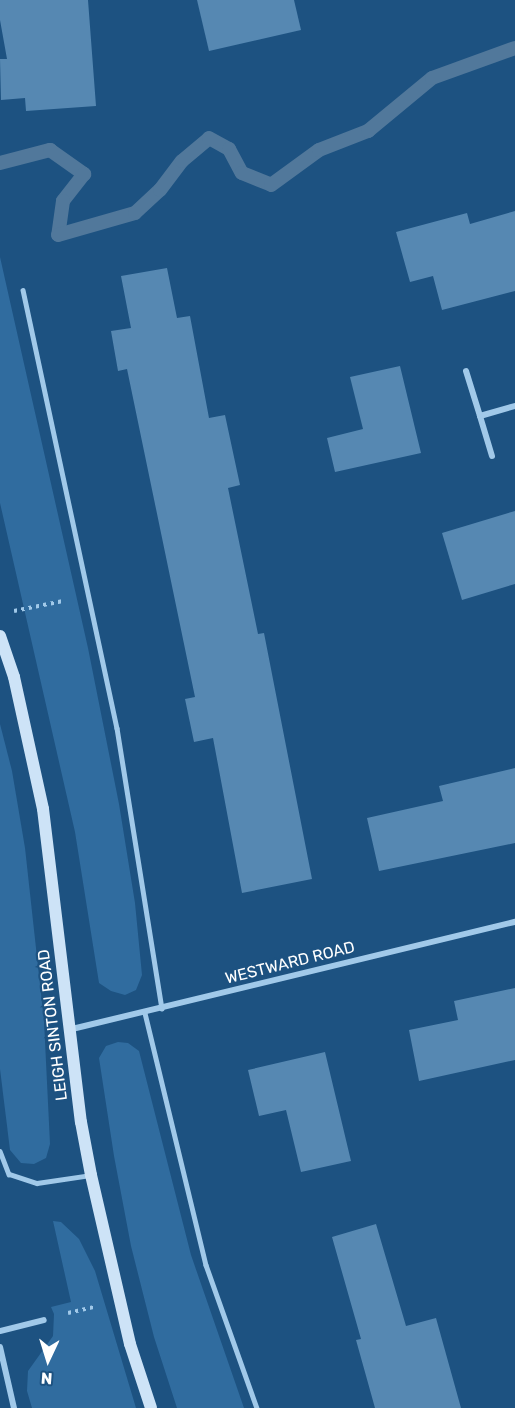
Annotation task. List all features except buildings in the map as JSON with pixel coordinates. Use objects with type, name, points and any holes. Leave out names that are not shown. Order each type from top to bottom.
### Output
[{"type":"main road","name":"LEIGH SINTON ROAD","points":[[0,636],[14,677],[43,809],[72,1029],[81,1122],[91,1175],[130,1344],[151,1408]]},
{"type":"street","points":[[466,371],[492,456]]},
{"type":"street","points":[[480,416],[515,406]]},
{"type":"street","name":"WESTWARD ROAD","points":[[72,1029],[146,1013],[515,922]]},
{"type":"street","points":[[0,1330],[44,1320]]},
{"type":"street","points":[[0,1347],[14,1408]]},
{"type":"lane","points":[[23,290],[90,595],[133,817],[145,915],[162,1008]]},
{"type":"lane","points":[[146,1013],[206,1265],[257,1408]]},
{"type":"lane","points":[[0,1152],[9,1174],[38,1183],[91,1175]]},
{"type":"path","points":[[11,611],[90,595]]},
{"type":"path","points":[[44,1320],[96,1306]]},
{"type":"shaded area","points":[[0,257],[88,648],[119,804],[135,903],[142,975],[136,990],[125,995],[111,991],[99,983],[75,832],[0,503]]},
{"type":"shaded area","points":[[0,724],[12,771],[25,848],[44,1021],[50,1144],[46,1158],[34,1164],[21,1163],[10,1150],[0,1069]]},
{"type":"shaded area","points":[[118,1042],[128,1043],[139,1051],[191,1255],[244,1408],[177,1408],[154,1337],[131,1246],[114,1156],[99,1058],[106,1046]]},
{"type":"shaded area","points":[[53,1221],[61,1222],[79,1239],[95,1271],[136,1408],[32,1408],[27,1391],[28,1371],[53,1336],[54,1314],[51,1307],[71,1302]]},
{"type":"waterway","points":[[0,163],[50,150],[84,174],[63,201],[58,235],[135,213],[160,190],[182,161],[209,138],[229,149],[242,173],[271,185],[319,150],[368,131],[432,78],[515,48]]}]
